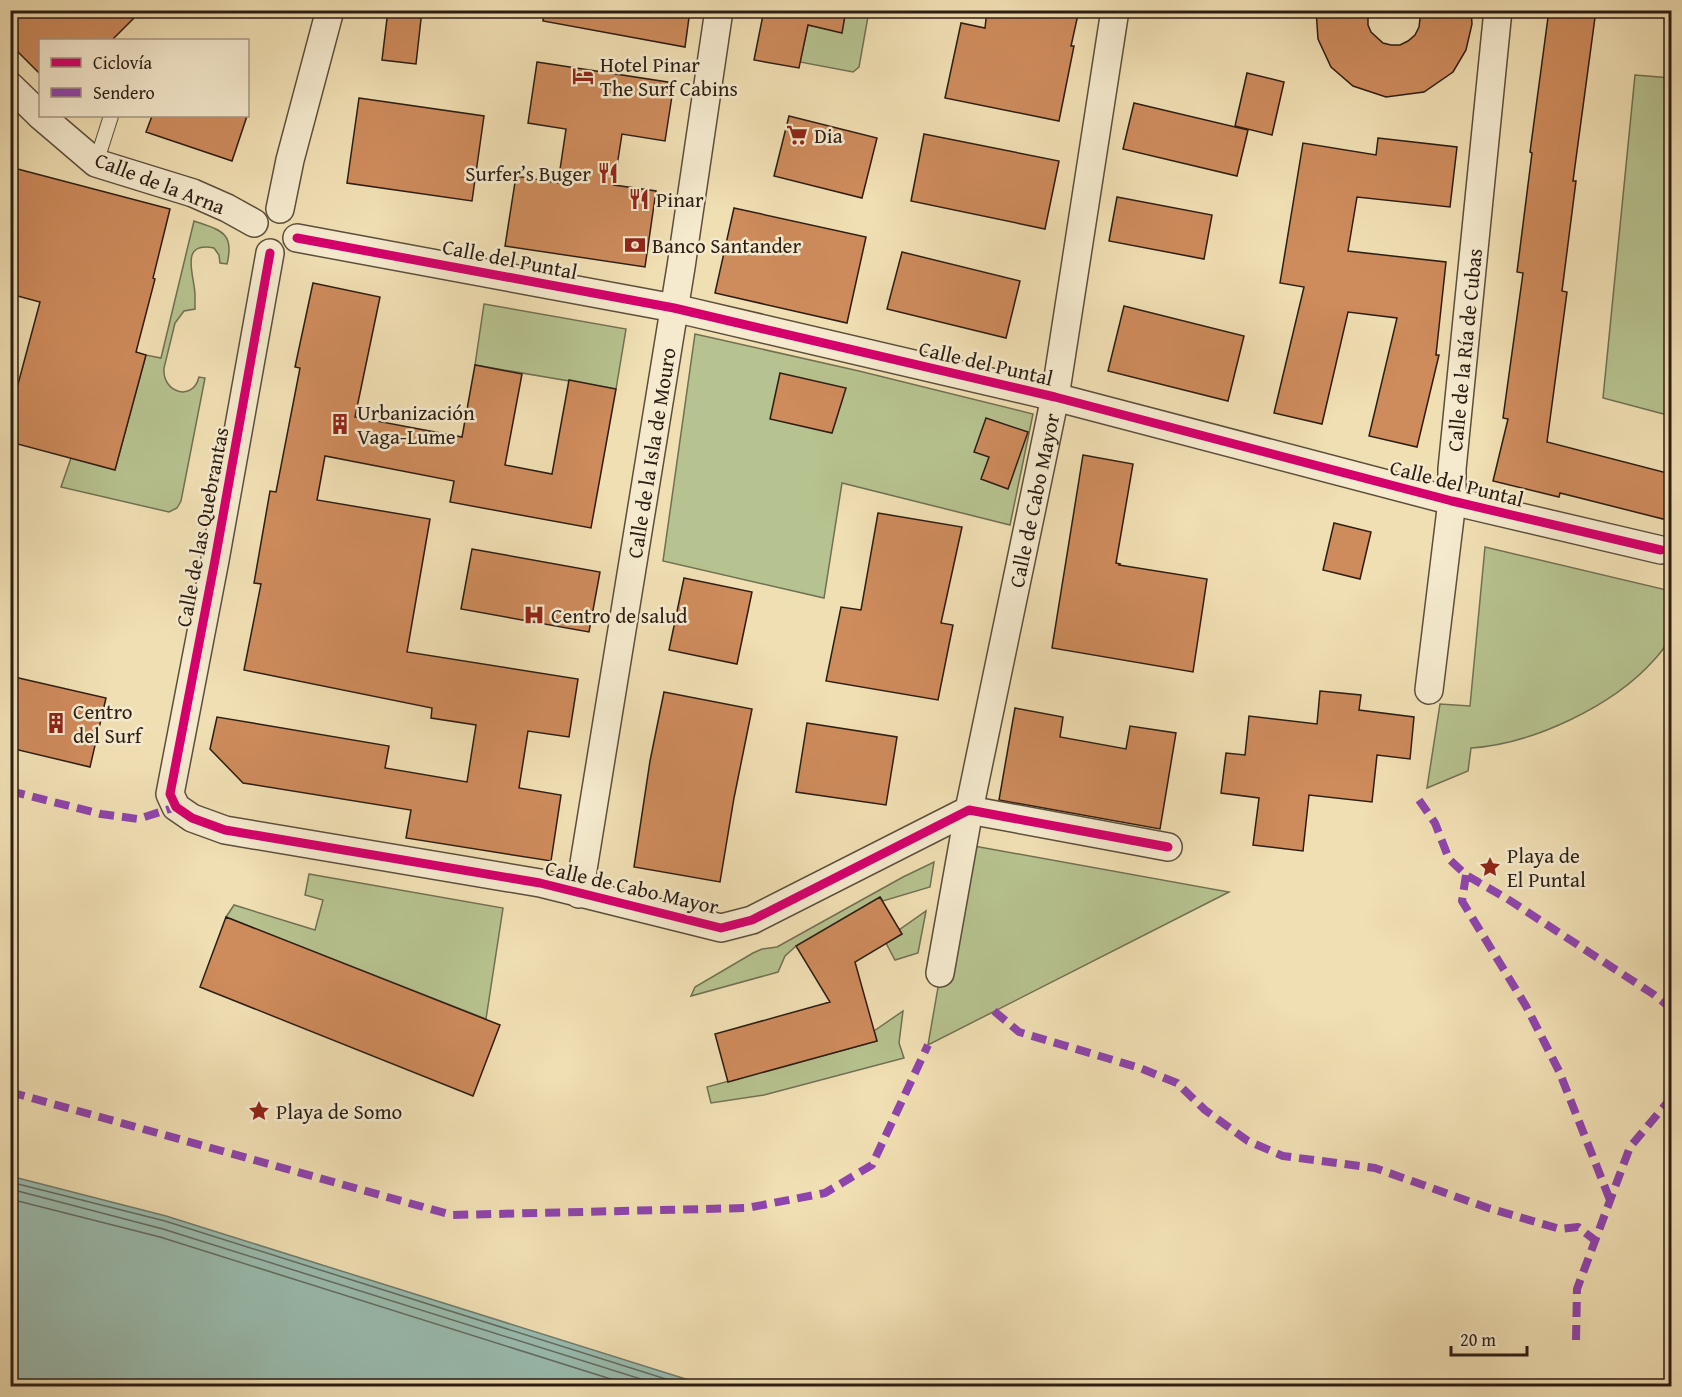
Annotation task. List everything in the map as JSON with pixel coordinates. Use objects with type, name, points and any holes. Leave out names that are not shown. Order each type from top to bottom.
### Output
[{"type":"street","points":[[280,209],[290,160],[330,10]]},
{"type":"street","name":"Calle de la Isla de Mouro","points":[[579,894],[674,308],[719,10]]},
{"type":"street","name":"Calle de Cabo Mayor","points":[[940,973],[969,810],[1055,397],[1115,10]]},
{"type":"street","name":"Calle de la Ría de Cubas","points":[[1429,690],[1452,501],[1452,469],[1498,10]]},
{"type":"street","name":"Calle de la Arna","points":[[10,86],[39,113]]},
{"type":"street","name":"Calle de la Arna","points":[[43,117],[96,163],[193,193],[228,208],[254,224]]},
{"type":"street","points":[[280,209],[292,217],[296,223],[297,237],[290,249],[277,254],[270,253],[263,250],[254,238],[254,224],[267,210],[280,209]]},
{"type":"street","name":"Calle del Puntal","points":[[297,237],[674,308],[1055,397],[1452,501],[1661,550]]},
{"type":"street","name":"Calle de las Quebrantas","points":[[176,807],[170,794],[270,253]]},
{"type":"street","name":"Calle de Cabo Mayor","points":[[176,807],[192,818],[225,830],[540,883],[721,928],[752,921],[969,810]]},
{"type":"street","points":[[969,810],[1168,847]]},
{"type":"lane","points":[[96,163],[111,117]]},
{"type":"green space","points":[[846,11],[869,11],[859,67],[853,72],[800,62],[808,25],[841,32]]},
{"type":"green space","points":[[1635,75],[1671,78],[1671,416],[1603,398]]},
{"type":"green space","points":[[194,221],[223,234],[229,245],[229,253],[227,264],[220,263],[219,255],[214,248],[203,247],[196,249],[192,254],[191,269],[195,309],[184,311],[175,323],[164,368],[168,383],[178,391],[191,390],[199,377],[205,378],[181,501],[177,508],[169,512],[61,487],[71,458],[115,469],[146,355],[161,358]]},
{"type":"green space","points":[[484,304],[626,329],[616,389],[475,365]]},
{"type":"green space","points":[[695,334],[1033,414],[1010,525],[842,483],[824,598],[663,561]]},
{"type":"green space","points":[[1485,547],[1671,591],[1672,633],[1654,660],[1617,693],[1570,720],[1545,731],[1495,745],[1471,748],[1468,771],[1427,788],[1440,704],[1470,706]]},
{"type":"green space","points":[[963,844],[1229,892],[928,1045]]},
{"type":"green space","points":[[934,862],[930,887],[883,901],[880,897],[796,946],[785,956],[778,972],[691,996],[695,987],[753,953],[777,947]]},
{"type":"green space","points":[[309,874],[503,908],[486,1019],[226,917],[234,905],[315,930],[323,900],[305,895]]},
{"type":"green space","points":[[926,911],[918,953],[895,960],[886,943],[902,934],[899,930]]},
{"type":"green space","points":[[903,1011],[899,1043],[904,1058],[764,1095],[711,1103],[707,1087],[877,1041],[874,1031]]},
{"type":"water","points":[[10,1176],[166,1216],[708,1386],[11,1386]]},
{"type":"building","points":[[10,10],[142,10],[113,39],[39,39],[39,73],[10,44]]},
{"type":"building","points":[[388,10],[422,10],[416,64],[382,60]]},
{"type":"building","points":[[544,10],[690,10],[685,47],[543,21]]},
{"type":"building","points":[[764,10],[846,10],[842,33],[808,25],[799,68],[754,60]]},
{"type":"building","points":[[987,10],[1079,10],[1059,121],[945,98],[961,23],[985,28]]},
{"type":"building","points":[[1316,10],[1368,10],[1368,25],[1371,32],[1383,43],[1391,45],[1400,45],[1415,35],[1419,27],[1421,10],[1471,10],[1472,24],[1466,50],[1453,72],[1424,92],[1386,97],[1353,86],[1331,67],[1318,39]]},
{"type":"building","points":[[1549,10],[1596,10],[1573,181],[1576,181],[1562,291],[1567,292],[1547,442],[1671,474],[1671,500],[1667,520],[1560,493],[1559,497],[1493,481],[1508,419],[1503,418],[1523,273],[1517,272]]},
{"type":"building","points":[[537,62],[674,83],[665,141],[622,134],[614,185],[656,191],[645,267],[505,246],[516,176],[558,183],[566,129],[528,123]]},
{"type":"building","points":[[1247,73],[1284,82],[1272,135],[1235,126]]},
{"type":"building","points":[[359,98],[484,116],[472,201],[347,183]]},
{"type":"building","points":[[1134,103],[1248,130],[1237,176],[1123,149]]},
{"type":"building","points":[[789,116],[877,138],[862,198],[774,176]]},
{"type":"building","points":[[152,117],[247,117],[232,161],[146,132]]},
{"type":"building","points":[[924,134],[1059,161],[1045,229],[911,201]]},
{"type":"building","points":[[1378,138],[1457,147],[1450,207],[1357,197],[1348,251],[1446,262],[1436,355],[1439,355],[1417,447],[1369,436],[1397,318],[1348,312],[1322,424],[1274,413],[1304,287],[1280,283],[1303,143],[1376,155]]},
{"type":"building","points":[[10,167],[170,209],[136,352],[146,355],[115,470],[10,442],[10,414],[40,302],[10,294]]},
{"type":"building","points":[[1117,197],[1212,215],[1204,259],[1109,241]]},
{"type":"building","points":[[734,208],[866,237],[847,323],[715,293]]},
{"type":"building","points":[[902,252],[1020,281],[1006,338],[887,309]]},
{"type":"building","points":[[313,283],[380,297],[355,417],[462,437],[475,365],[522,374],[505,465],[552,474],[569,380],[616,389],[591,528],[450,502],[454,481],[325,456],[317,500],[430,519],[407,652],[578,679],[569,737],[528,731],[519,788],[561,795],[551,861],[406,838],[411,810],[243,783],[210,749],[217,717],[389,746],[385,768],[467,782],[476,725],[431,718],[432,708],[244,670],[261,584],[254,583],[270,491],[276,492],[300,368],[295,367]]},
{"type":"building","points":[[1124,306],[1244,336],[1228,401],[1108,371]]},
{"type":"building","points":[[780,373],[846,388],[832,433],[770,419]]},
{"type":"building","points":[[986,418],[1028,432],[1008,489],[981,479],[989,457],[974,452]]},
{"type":"building","points":[[1083,455],[1133,464],[1116,563],[1207,579],[1193,672],[1052,648]]},
{"type":"building","points":[[878,513],[962,527],[941,623],[953,625],[938,700],[826,681],[841,607],[861,610]]},
{"type":"building","points":[[1334,523],[1371,532],[1360,579],[1323,570]]},
{"type":"building","points":[[472,549],[600,572],[589,632],[461,609]]},
{"type":"building","points":[[684,578],[752,592],[737,664],[669,650]]},
{"type":"building","name":"Centro del Surf","points":[[10,676],[106,698],[90,767],[10,748]]},
{"type":"building","points":[[1320,691],[1361,695],[1359,710],[1414,717],[1410,759],[1377,755],[1372,802],[1309,795],[1303,851],[1253,845],[1259,798],[1221,793],[1226,753],[1245,755],[1249,716],[1317,724]]},
{"type":"building","points":[[664,692],[752,709],[720,882],[634,867],[650,761]]},
{"type":"building","points":[[1015,708],[1063,717],[1060,737],[1126,749],[1130,726],[1176,733],[1160,829],[999,800]]},
{"type":"building","points":[[807,723],[897,737],[886,805],[796,792]]},
{"type":"building","points":[[880,897],[902,934],[855,962],[877,1041],[728,1082],[715,1034],[830,1002],[796,946]]},
{"type":"building","points":[[226,917],[500,1025],[473,1096],[200,987]]},
{"type":"marked path","points":[[10,791],[101,814],[138,819],[176,807]]},
{"type":"marked path","points":[[1419,800],[1435,823],[1449,859],[1466,875],[1506,898],[1653,994],[1672,1009]]},
{"type":"marked path","points":[[1466,875],[1462,901],[1526,1006],[1559,1071],[1610,1200]]},
{"type":"marked path","points":[[994,1011],[1019,1032],[1140,1068],[1177,1083],[1205,1110],[1248,1141],[1283,1156],[1375,1168],[1488,1208],[1560,1229],[1578,1227],[1596,1241]]},
{"type":"marked path","points":[[10,1092],[452,1215],[747,1208],[825,1193],[872,1165],[928,1045]]},
{"type":"marked path","points":[[1576,1340],[1577,1289],[1630,1147],[1672,1097]]},
{"type":"cycle path","points":[[297,238],[674,308],[1055,397],[1452,501],[1661,550]]},
{"type":"cycle path","points":[[270,253],[170,794],[176,807],[192,818],[225,830],[540,883],[721,928],[752,920],[969,810],[1168,847]]},
{"type":"place","name":"Hotel Pinar The Surf Cabins","points":[[583,76]]},
{"type":"place","name":"Dia","points":[[797,135]]},
{"type":"place","name":"Surfer’s Buger","points":[[608,173]]},
{"type":"place","name":"Pinar","points":[[639,199]]},
{"type":"place","name":"Banco Santander","points":[[635,245]]},
{"type":"place","name":"Urbanización Vaga-Lume","points":[[340,424]]},
{"type":"place","name":"Centro de salud","points":[[534,615]]},
{"type":"place","name":"Centro del Surf","points":[[56,723]]},
{"type":"place","name":"Playa de El Puntal","points":[[1490,867]]},
{"type":"place","name":"Playa de Somo","points":[[259,1111]]}]
